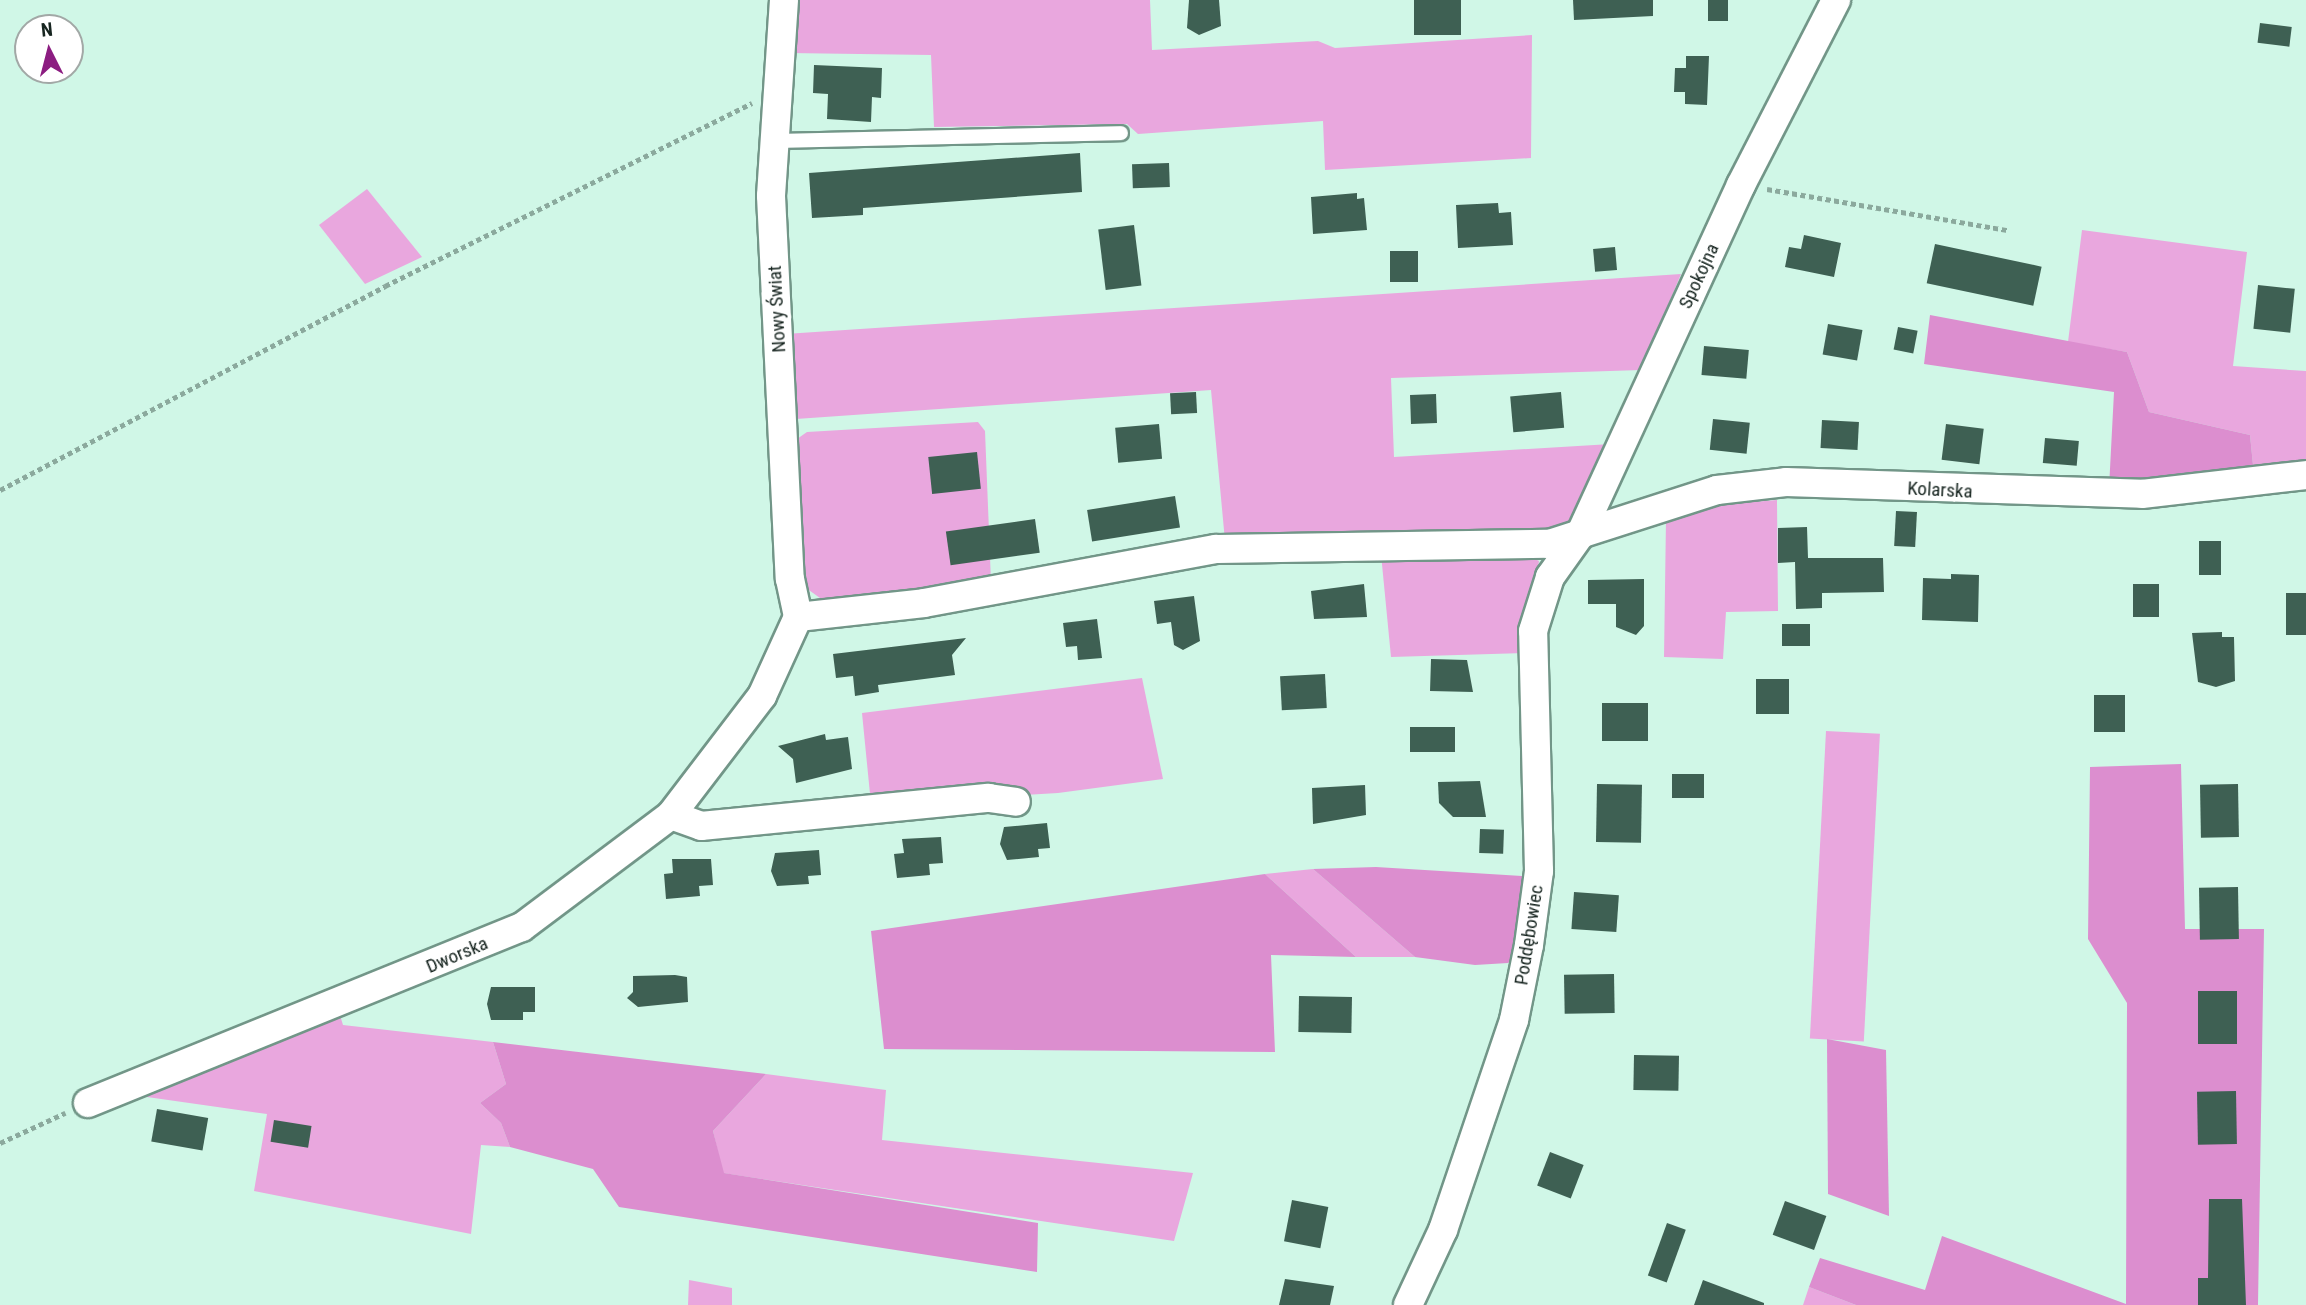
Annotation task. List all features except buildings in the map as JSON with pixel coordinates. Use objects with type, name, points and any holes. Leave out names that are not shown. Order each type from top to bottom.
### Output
[{"type":"street","name":"Nowy Świat","points":[[784,0],[772,141],[790,566],[798,617]]},
{"type":"street","name":"Spokojna","points":[[1572,544],[1741,185],[1836,0]]},
{"type":"street","name":"Kolarska","points":[[798,617],[912,605],[1216,549],[1572,544],[1717,490],[1786,482],[2142,494],[2306,475]]},
{"type":"street","name":"Poddębowiec","points":[[1408,1305],[1443,1230],[1514,1020],[1539,870],[1533,631],[1572,544]]},
{"type":"street","name":"Dworska","points":[[88,1103],[522,927],[671,815],[762,696],[798,617]]},
{"type":"street","points":[[671,815],[701,826],[989,798],[1016,802]]},
{"type":"lane","points":[[772,141],[1121,133]]},
{"type":"path","points":[[0,490],[695,129],[745,104],[774,99]]},
{"type":"path","points":[[1741,185],[2008,230]]},
{"type":"path","points":[[0,1143],[88,1103]]},
{"type":"shaded area","points":[[795,0],[1150,0],[1152,50],[1318,41],[1335,48],[1532,35],[1531,158],[1325,170],[1323,121],[1138,134],[1127,124],[934,127],[931,55],[788,53]]},
{"type":"shaded area","points":[[367,189],[422,257],[365,284],[319,225]]},
{"type":"shaded area","points":[[2082,230],[2247,252],[2233,366],[2306,371],[2306,470],[2254,475],[2250,435],[2149,412],[2127,352],[2068,342]]},
{"type":"shaded area","points":[[1681,274],[1641,370],[1391,378],[1394,457],[1611,444],[1576,517],[1557,534],[1225,541],[1211,390],[796,419],[785,334]]},
{"type":"shaded area","points":[[1930,315],[2127,352],[2149,412],[2250,435],[2254,475],[2109,488],[2114,392],[1924,364]]},
{"type":"shaded area","points":[[978,422],[985,431],[991,582],[827,603],[806,588],[799,574],[797,439],[807,432]]},
{"type":"shaded area","points":[[1777,500],[1778,611],[1726,612],[1723,659],[1664,657],[1666,519],[1716,505]]},
{"type":"shaded area","points":[[1381,554],[1525,554],[1539,561],[1525,653],[1391,657]]},
{"type":"shaded area","points":[[1142,678],[1163,779],[1058,793],[871,804],[862,713]]},
{"type":"shaded area","points":[[1826,731],[1880,734],[1864,1041],[1810,1039]]},
{"type":"shaded area","points":[[2181,764],[2185,929],[2264,929],[2258,1305],[1856,1305],[1809,1287],[1820,1258],[1925,1290],[1942,1236],[2126,1304],[2127,1003],[2088,939],[2090,767]]},
{"type":"shaded area","points":[[1376,867],[1522,876],[1531,887],[1520,953],[1508,963],[1475,965],[1415,957],[1313,869]]},
{"type":"shaded area","points":[[1313,869],[1415,957],[1356,957],[1265,874]]},
{"type":"shaded area","points":[[1265,874],[1356,957],[1271,955],[1275,1052],[884,1049],[871,931]]},
{"type":"shaded area","points":[[339,1012],[343,1025],[493,1042],[506,1084],[480,1103],[501,1123],[510,1147],[481,1145],[471,1234],[254,1191],[267,1114],[126,1094]]},
{"type":"shaded area","points":[[1827,1039],[1886,1050],[1889,1216],[1828,1194]]},
{"type":"shaded area","points":[[493,1042],[766,1074],[713,1131],[724,1173],[1038,1223],[1037,1272],[619,1207],[593,1169],[510,1147],[501,1123],[480,1103],[506,1084]]},
{"type":"shaded area","points":[[766,1074],[886,1090],[882,1140],[1193,1173],[1174,1241],[723,1173],[713,1131]]},
{"type":"shaded area","points":[[689,1280],[732,1288],[732,1305],[688,1305]]},
{"type":"shaded area","points":[[1809,1287],[1856,1305],[1803,1305]]}]
